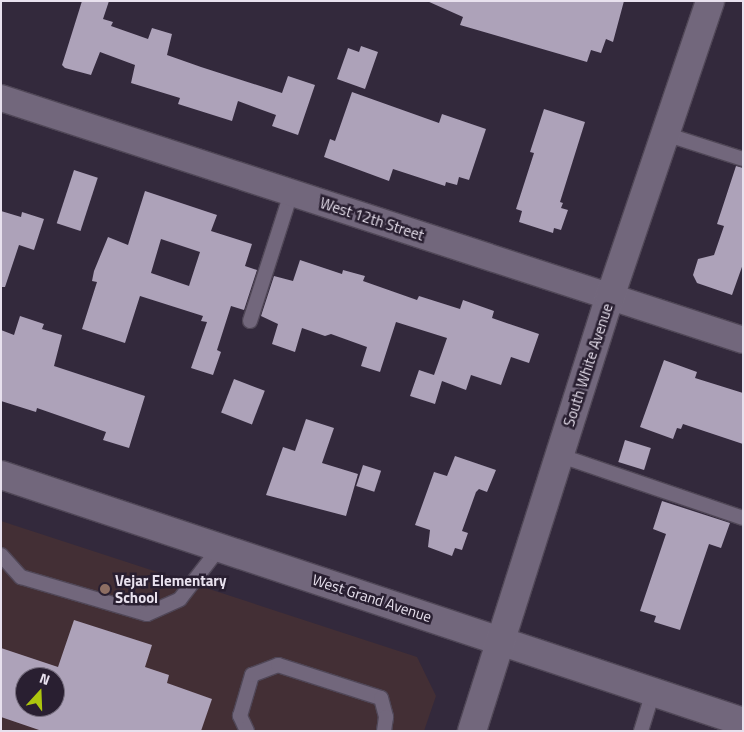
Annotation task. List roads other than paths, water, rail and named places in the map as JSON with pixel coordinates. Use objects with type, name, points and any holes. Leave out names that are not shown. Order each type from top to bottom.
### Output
[{"type":"street","name":"South White Avenue","points":[[472,731],[558,455],[710,1]]},
{"type":"street","name":"West 12th Street","points":[[1,98],[743,340]]},
{"type":"street","name":"West Grand Avenue","points":[[1,475],[743,722]]},
{"type":"lane","points":[[665,134],[743,160]]},
{"type":"lane","points":[[250,321],[291,193]]},
{"type":"lane","points":[[558,455],[743,518]]},
{"type":"lane","points":[[1,555],[21,577],[147,614],[180,599],[220,547]]},
{"type":"lane","points":[[247,731],[240,716],[252,675],[278,665],[382,698],[386,718],[384,731]]},
{"type":"lane","points":[[641,731],[653,692]]},
{"type":"place","name":"Vejar Elementary School","points":[[105,589]]}]
